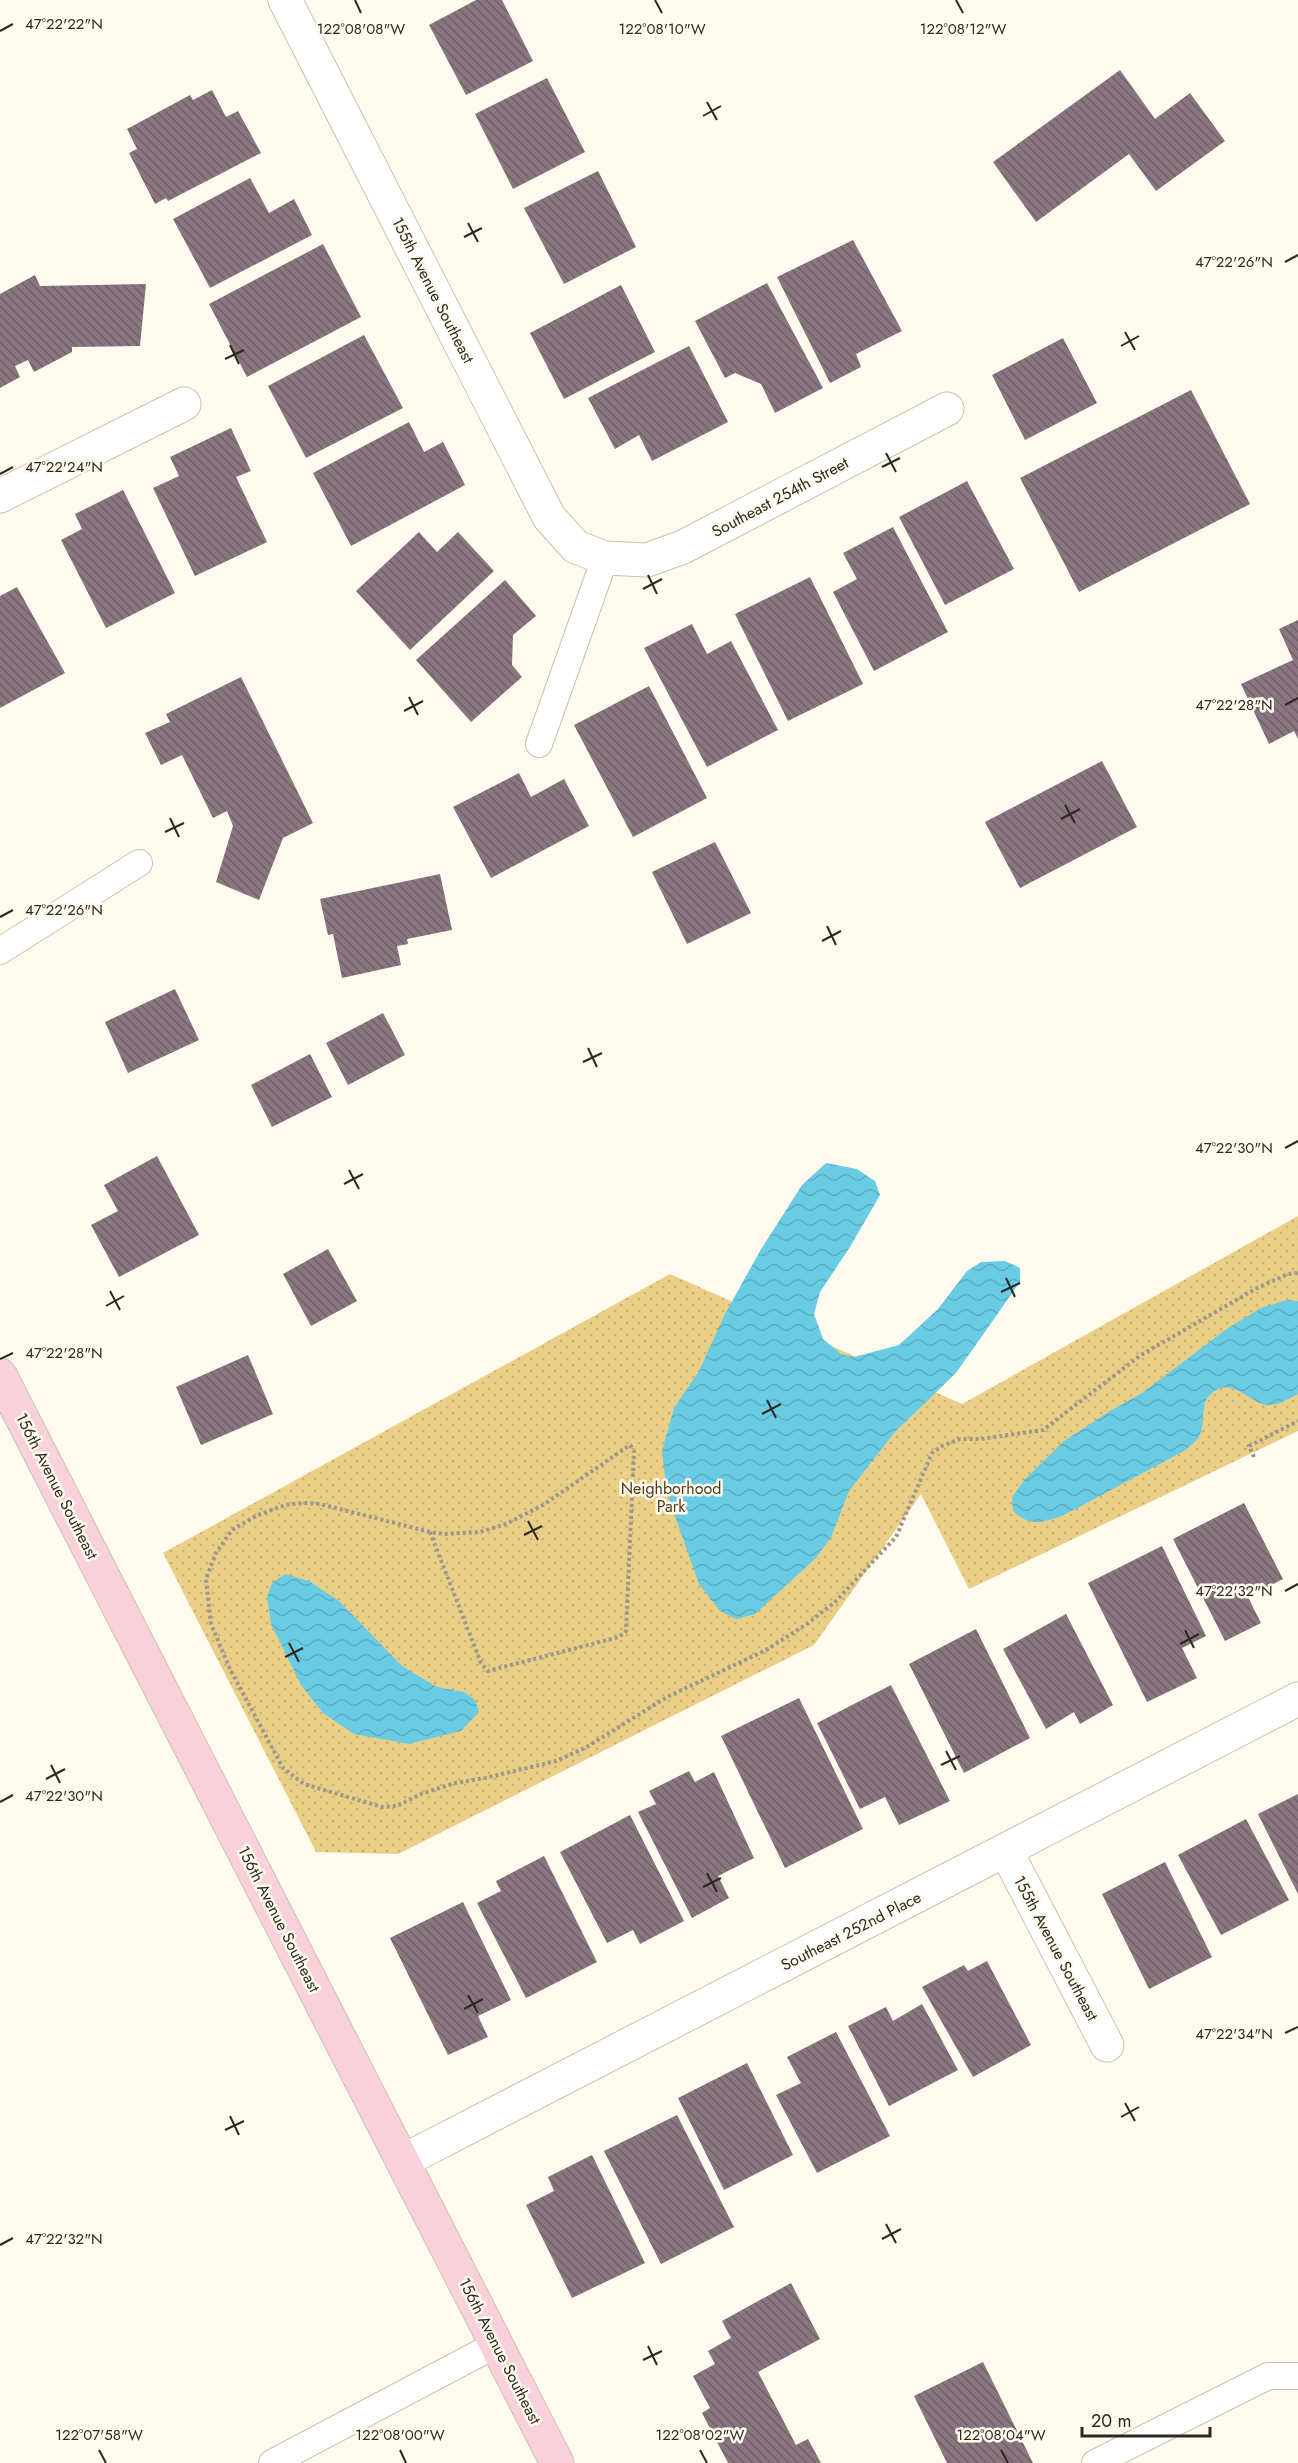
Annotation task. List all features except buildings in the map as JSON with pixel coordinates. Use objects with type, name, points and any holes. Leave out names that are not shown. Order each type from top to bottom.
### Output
[{"type":"street","name":"155th Avenue Southeast","points":[[285,0],[549,517],[576,547],[605,558]]},
{"type":"street","points":[[0,496],[184,404]]},
{"type":"street","name":"Southeast 254th Street","points":[[605,558],[647,560],[683,547],[947,409]]},
{"type":"street","name":"156th Avenue Southeast","points":[[0,1375],[557,2463]]},
{"type":"street","name":"Southeast 252nd Place","points":[[403,2161],[1298,1699]]},
{"type":"street","name":"155th Avenue Southeast","points":[[1006,1851],[1107,2045]]},
{"type":"lane","points":[[539,744],[605,558]]},
{"type":"lane","points":[[0,951],[139,862]]},
{"type":"lane","points":[[272,2463],[497,2344]]},
{"type":"lane","points":[[1095,2463],[1268,2376],[1298,2376]]},
{"type":"path","points":[[430,1532],[482,1663],[488,1671],[619,1637],[626,1631],[634,1451],[630,1445],[543,1505],[506,1524],[480,1532],[443,1534],[430,1532],[354,1512],[303,1503],[285,1504],[258,1515],[232,1530],[216,1553],[206,1579],[211,1624],[230,1669],[283,1768],[304,1784],[382,1807],[397,1806],[421,1794],[455,1783],[519,1771],[556,1761],[585,1748],[667,1697],[766,1650],[807,1624],[835,1602],[896,1537],[932,1453],[942,1446],[960,1439],[1001,1437],[1042,1430],[1141,1355],[1258,1287],[1288,1274],[1298,1273]]},
{"type":"path","points":[[1254,1457],[1249,1446],[1298,1421]]},
{"type":"green space","name":"Neighborhood Park","points":[[1298,1216],[1298,1431],[969,1589],[921,1494],[814,1645],[398,1854],[316,1852],[163,1553],[670,1274],[962,1404]]},
{"type":"water","points":[[826,1163],[857,1169],[875,1181],[880,1195],[850,1247],[820,1292],[814,1314],[823,1339],[841,1354],[854,1357],[899,1345],[938,1309],[967,1271],[981,1262],[1005,1261],[1020,1268],[1020,1282],[956,1373],[894,1433],[849,1491],[831,1537],[816,1558],[755,1614],[736,1619],[720,1611],[699,1584],[667,1494],[662,1451],[674,1408],[699,1371],[725,1314],[760,1251],[802,1185]]},
{"type":"water","points":[[1287,1300],[1298,1301],[1298,1394],[1279,1403],[1268,1405],[1232,1388],[1217,1389],[1205,1404],[1201,1433],[1184,1451],[1062,1516],[1036,1522],[1025,1520],[1013,1511],[1012,1497],[1025,1479],[1064,1441],[1142,1393],[1228,1328],[1261,1308]]},
{"type":"water","points":[[285,1574],[309,1581],[339,1601],[402,1666],[437,1687],[464,1692],[475,1700],[479,1712],[461,1731],[409,1744],[354,1734],[323,1713],[301,1685],[271,1624],[267,1597],[272,1583]]}]
